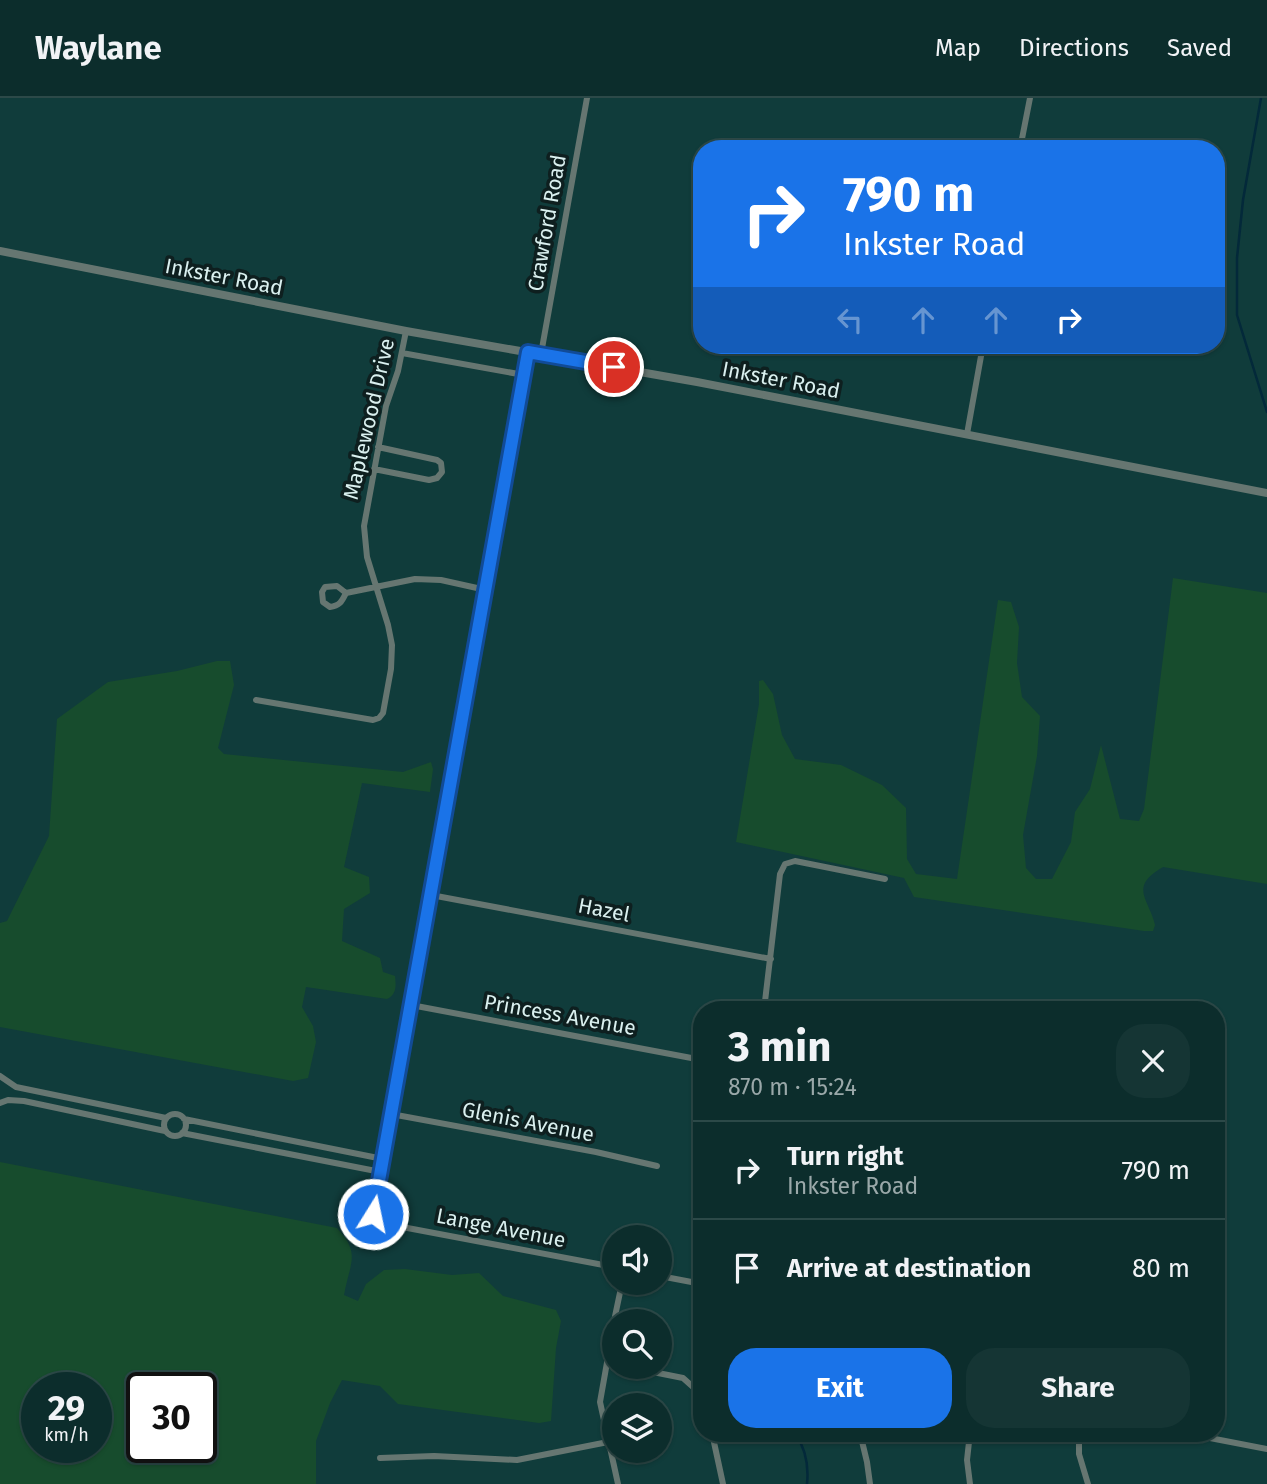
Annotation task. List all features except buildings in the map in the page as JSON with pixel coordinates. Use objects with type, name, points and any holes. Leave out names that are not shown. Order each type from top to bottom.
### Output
[{"type":"street","name":"Crawford Road","points":[[541,354],[587,98]]},
{"type":"street","points":[[1022,140],[1030,98]]},
{"type":"street","name":"Inkster Road","points":[[0,251],[406,331],[541,354],[1267,492]]},
{"type":"street","name":"Maplewood Drive","points":[[256,700],[373,720],[379,718],[385,707],[392,655],[388,625],[368,560],[364,536],[365,516],[386,406],[406,331]]},
{"type":"street","points":[[0,1103],[8,1100],[24,1101],[164,1131],[171,1136],[182,1133],[381,1172],[528,352]]},
{"type":"street","points":[[401,353],[524,375]]},
{"type":"street","points":[[967,434],[981,354]]},
{"type":"street","points":[[374,469],[433,480],[442,472],[441,463],[437,460],[378,447]]},
{"type":"street","points":[[346,593],[404,580],[425,579],[486,590]]},
{"type":"street","points":[[765,1001],[780,874],[785,864],[795,861],[885,879]]},
{"type":"street","name":"Hazel","points":[[431,895],[771,959]]},
{"type":"street","name":"Princess Avenue","points":[[411,1005],[693,1058]]},
{"type":"street","points":[[0,1076],[11,1085],[26,1090],[166,1118],[177,1114],[184,1119],[383,1159]]},
{"type":"street","points":[[24,1101],[26,1090]]},
{"type":"street","points":[[91,1114],[93,1102]]},
{"type":"street","name":"Glenis Avenue","points":[[391,1114],[657,1166]]},
{"type":"street","points":[[164,1131],[166,1118]]},
{"type":"street","points":[[182,1133],[186,1128],[184,1119]]},
{"type":"street","points":[[278,1152],[280,1139]]},
{"type":"street","name":"Lange Avenue","points":[[381,1172],[373,1211],[375,1219],[381,1223],[602,1266]]},
{"type":"street","points":[[672,1278],[693,1282]]},
{"type":"street","points":[[672,1376],[683,1378],[693,1387]]},
{"type":"street","points":[[602,1394],[602,1412]]},
{"type":"street","points":[[1225,1441],[1267,1449]]},
{"type":"street","points":[[714,1442],[723,1484]]},
{"type":"street","points":[[862,1442],[870,1484]]},
{"type":"street","points":[[969,1442],[967,1460],[970,1484]]},
{"type":"street","points":[[1079,1442],[1079,1454],[1088,1484]]},
{"type":"street","points":[[380,1458],[434,1456],[517,1460],[602,1443]]},
{"type":"street","points":[[613,1463],[618,1484]]},
{"type":"green space","points":[[1173,578],[1267,593],[1267,884],[1163,867],[1152,874],[1144,887],[1155,925],[1153,931],[1144,931],[914,897],[904,878],[736,842],[759,704],[759,681],[763,680],[773,694],[782,735],[795,759],[841,765],[882,785],[906,808],[907,859],[916,874],[957,879],[998,600],[1011,602],[1019,627],[1017,663],[1022,697],[1040,716],[1037,756],[1023,835],[1026,868],[1036,879],[1052,879],[1071,842],[1075,812],[1090,789],[1101,745],[1120,819],[1139,821],[1144,809]]},
{"type":"green space","points":[[217,661],[230,661],[234,685],[218,748],[224,754],[403,772],[431,762],[433,769],[430,792],[362,783],[344,867],[369,877],[370,893],[344,909],[342,941],[380,958],[383,972],[395,976],[395,989],[393,995],[387,999],[306,987],[302,1007],[313,1026],[316,1042],[308,1078],[293,1081],[0,1027],[0,923],[7,921],[49,836],[57,719],[108,682],[177,671]]},
{"type":"green space","points":[[0,1162],[337,1228],[349,1245],[352,1259],[344,1295],[358,1301],[366,1284],[384,1270],[405,1269],[452,1275],[479,1273],[503,1296],[556,1310],[561,1321],[556,1348],[551,1421],[539,1423],[398,1404],[380,1386],[342,1380],[316,1441],[316,1484],[0,1484]]},
{"type":"waterway","points":[[1261,98],[1243,200],[1237,258],[1237,315],[1267,412]]},
{"type":"waterway","points":[[800,1442],[806,1457],[807,1484]]},
{"type":"route","points":[[373,1214],[528,352],[614,367]]}]
